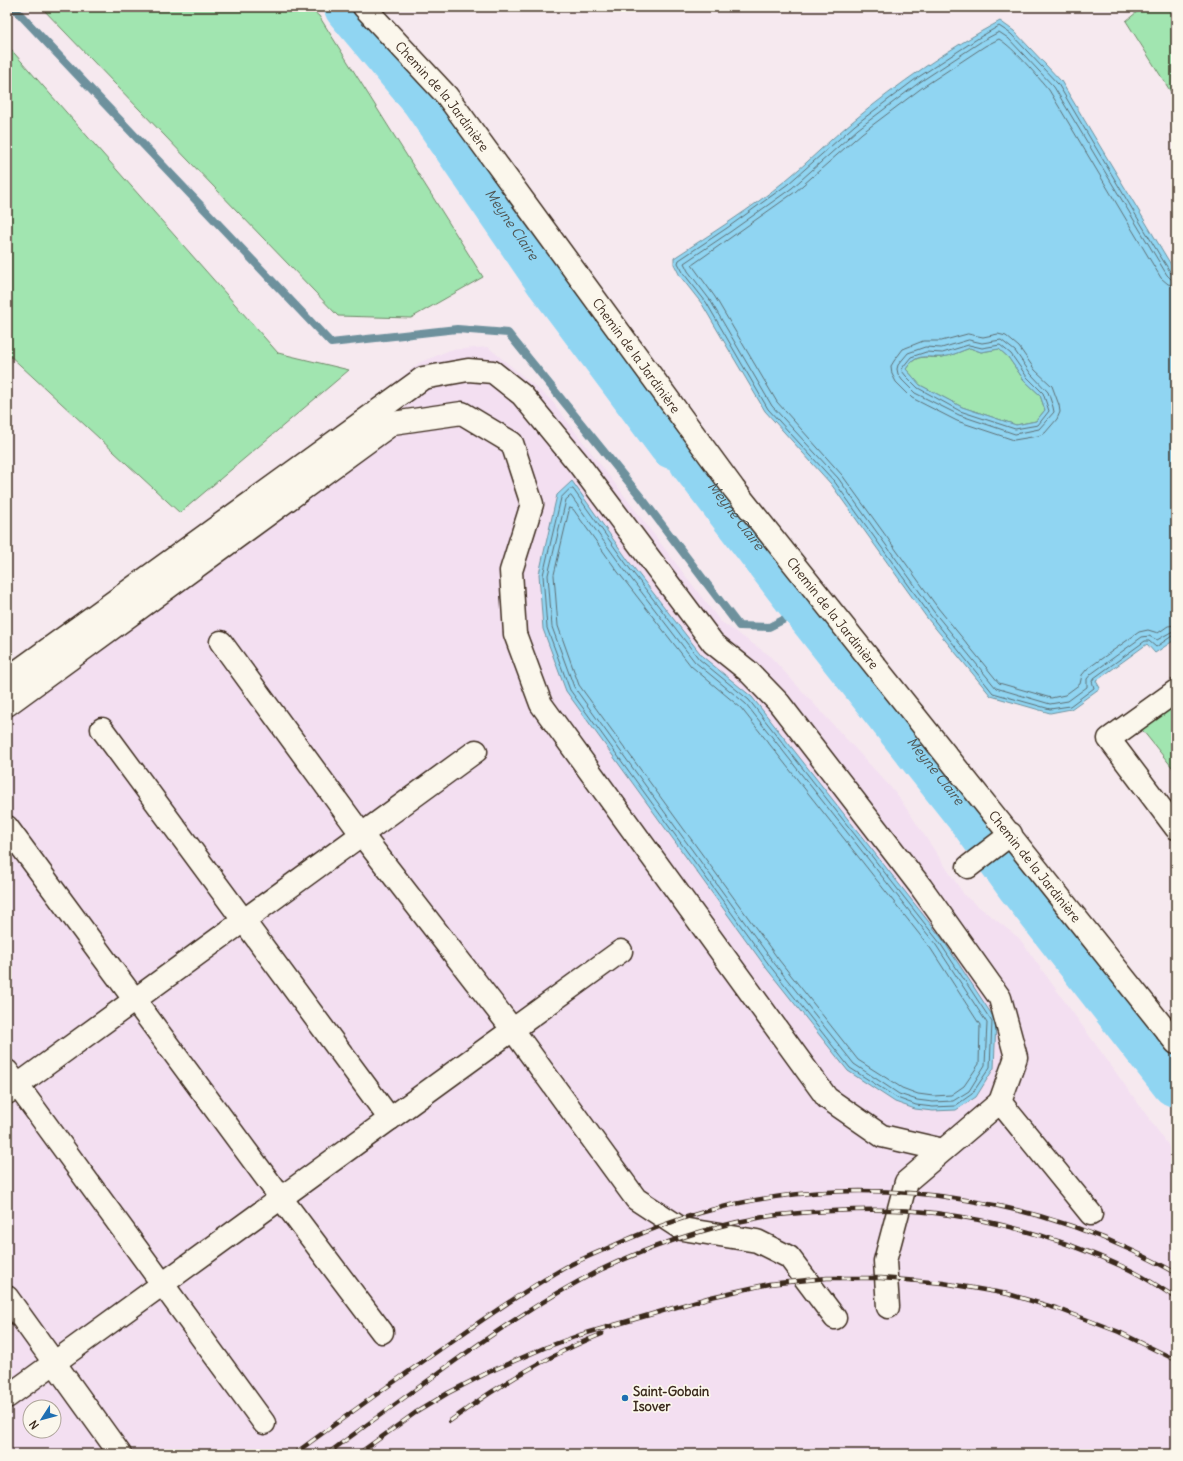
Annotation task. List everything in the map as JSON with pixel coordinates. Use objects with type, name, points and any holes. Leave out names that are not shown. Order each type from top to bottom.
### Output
[{"type":"street","name":"Chemin de la Jardinière","points":[[364,7],[447,96],[734,489],[1011,834],[1176,1043]]},
{"type":"street","points":[[7,680],[423,378],[468,370],[493,372],[522,394],[527,400],[578,463],[713,643],[748,671],[779,703],[921,887],[1000,998],[1016,1057],[1000,1102],[906,1182],[885,1261],[888,1307]]},
{"type":"street","points":[[7,705],[393,423],[462,413],[512,443],[532,504],[511,571],[515,634],[541,704],[827,1098],[882,1136],[943,1150]]},
{"type":"street","points":[[221,642],[362,835],[513,1030],[636,1199],[682,1229],[757,1241],[789,1256],[835,1318]]},
{"type":"street","points":[[1176,691],[1109,739],[1176,828]]},
{"type":"street","points":[[102,729],[243,922],[390,1119]]},
{"type":"street","points":[[264,1422],[11,1083],[135,1000],[476,751]]},
{"type":"street","points":[[7,827],[281,1198],[382,1332]]},
{"type":"street","points":[[968,867],[1011,834]]},
{"type":"street","points":[[7,1397],[621,951]]},
{"type":"street","points":[[1000,1102],[1091,1214]]},
{"type":"street","points":[[7,1297],[120,1454]]},
{"type":"shaded area","points":[[488,347],[551,400],[720,621],[769,655],[896,793],[965,896],[1019,938],[1176,1156],[1176,1454],[7,1454],[7,676],[232,517],[419,363],[450,350]]},
{"type":"green space","points":[[41,7],[308,7],[319,16],[483,277],[411,318],[338,316]]},
{"type":"green space","points":[[1143,7],[1176,7],[1176,100],[1126,21]]},
{"type":"green space","points":[[7,45],[278,353],[349,370],[180,513],[7,353]]},
{"type":"green space","points":[[970,348],[981,352],[999,349],[1008,357],[1024,380],[1040,395],[1045,410],[1036,421],[1016,425],[962,407],[920,385],[906,369],[914,360],[918,358],[953,355]]},
{"type":"green space","points":[[1176,696],[1176,772],[1139,726]]},
{"type":"water","points":[[1000,21],[1014,31],[1061,81],[1176,273],[1176,639],[1155,653],[1147,644],[1096,681],[1100,688],[1071,709],[1050,713],[991,696],[927,618],[831,484],[765,411],[702,304],[680,276],[674,264],[674,258],[773,191],[844,129],[887,94],[942,55]],"holes":[[[970,348],[981,352],[999,349],[1008,357],[1024,380],[1040,395],[1045,410],[1036,421],[1016,425],[962,407],[920,385],[906,369],[914,360],[922,357],[942,357],[953,355]]]},
{"type":"water","points":[[572,481],[630,563],[703,657],[752,697],[943,940],[996,1021],[994,1068],[976,1097],[956,1110],[933,1111],[915,1109],[895,1102],[848,1071],[767,969],[566,691],[543,629],[539,574],[557,495]]},
{"type":"waterway","points":[[13,7],[331,343],[457,329],[508,333],[644,501],[739,626],[769,627],[807,608]]},
{"type":"waterway","name":"Meyne Claire","points":[[349,7],[426,99],[550,280],[673,444]]},
{"type":"waterway","name":"Meyne Claire","points":[[694,461],[807,608],[977,823],[1021,884],[1176,1082]]},
{"type":"railway","points":[[294,1454],[392,1383],[551,1275],[642,1233],[699,1213],[742,1203],[805,1193],[870,1191],[966,1200],[1009,1208],[1072,1226],[1133,1251],[1176,1273]]},
{"type":"railway","points":[[327,1454],[495,1333],[577,1282],[617,1262],[656,1246],[718,1227],[758,1218],[814,1212],[884,1210],[935,1213],[985,1221],[1058,1241],[1105,1259],[1141,1276],[1176,1298]]},
{"type":"railway","points":[[358,1454],[415,1413],[448,1393],[489,1372],[544,1348],[580,1335],[711,1297],[769,1284],[827,1278],[881,1278],[943,1283],[1008,1294],[1059,1309],[1119,1332],[1176,1360]]},
{"type":"railway","points":[[450,1421],[486,1396],[549,1358],[602,1334]]},
{"type":"place","name":"Saint-Gobain Isover","points":[[625,1398]]}]
